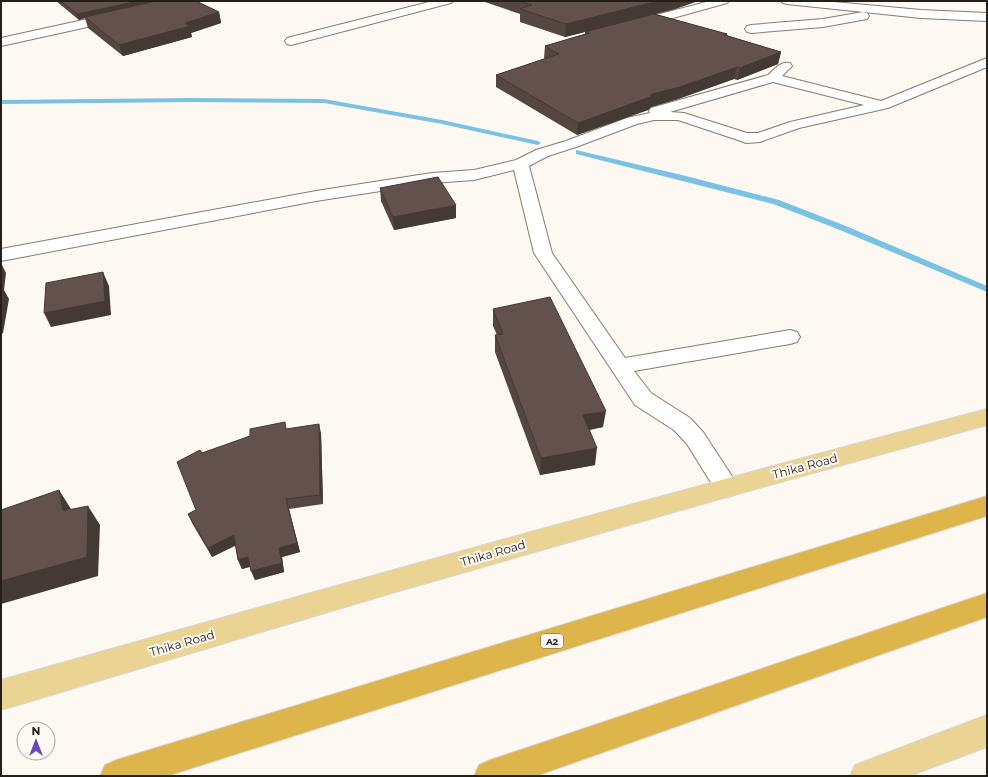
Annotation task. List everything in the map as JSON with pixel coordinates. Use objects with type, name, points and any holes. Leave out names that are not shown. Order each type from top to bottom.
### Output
[{"type":"highway","name":"A2","points":[[116,776],[987,506]]},
{"type":"highway","points":[[490,776],[987,605]]},
{"type":"main road","name":"Thika Road","points":[[1,696],[400,579],[727,487],[987,417]]},
{"type":"main road","points":[[866,776],[987,731]]},
{"type":"street","points":[[291,41],[447,1]]},
{"type":"street","points":[[625,27],[723,1]]},
{"type":"street","points":[[787,1],[921,14],[987,17]]},
{"type":"street","points":[[974,5],[987,12]]},
{"type":"street","points":[[751,29],[823,23],[867,15],[871,13],[872,9]]},
{"type":"street","points":[[1,42],[125,15]]},
{"type":"street","points":[[1,255],[316,196],[432,178],[474,175],[521,164],[542,153],[571,144],[632,121],[654,116],[679,116],[746,138],[760,137],[795,125],[883,105],[987,62]]},
{"type":"street","points":[[773,78],[785,66]]},
{"type":"street","points":[[654,116],[654,111],[667,109],[671,105],[773,78],[883,105]]},
{"type":"street","points":[[521,164],[543,253],[643,399],[682,424],[695,438],[727,487]]},
{"type":"street","points":[[619,366],[790,337]]},
{"type":"building","points":[[61,1],[139,1],[77,14]]},
{"type":"building","points":[[156,1],[196,1],[219,12],[185,23],[190,26],[119,45],[85,17]]},
{"type":"building","points":[[519,1],[658,1],[566,24],[520,9],[532,5]]},
{"type":"building","points":[[654,14],[727,34],[724,35],[781,52],[740,68],[737,67],[680,87],[652,94],[650,97],[578,123],[496,75],[559,54],[545,46],[589,33],[585,32]]},
{"type":"building","points":[[438,177],[456,205],[393,217],[380,188]]},
{"type":"building","points":[[103,272],[105,301],[44,313],[46,283]]},
{"type":"building","points":[[550,297],[606,411],[583,415],[597,448],[541,458],[495,335],[503,334],[493,309]]},
{"type":"building","points":[[285,422],[286,429],[319,424],[320,495],[286,499],[297,543],[279,548],[282,563],[251,571],[248,557],[238,560],[234,535],[208,548],[188,514],[196,510],[177,462],[200,450],[202,453],[250,436],[250,429]]},
{"type":"building","points":[[59,490],[63,511],[88,506],[87,557],[1,581],[1,510]]},
{"type":"waterway","points":[[1,102],[190,100],[324,101],[442,122],[538,143]]},
{"type":"waterway","points":[[579,152],[776,202],[843,228],[987,289]]}]
